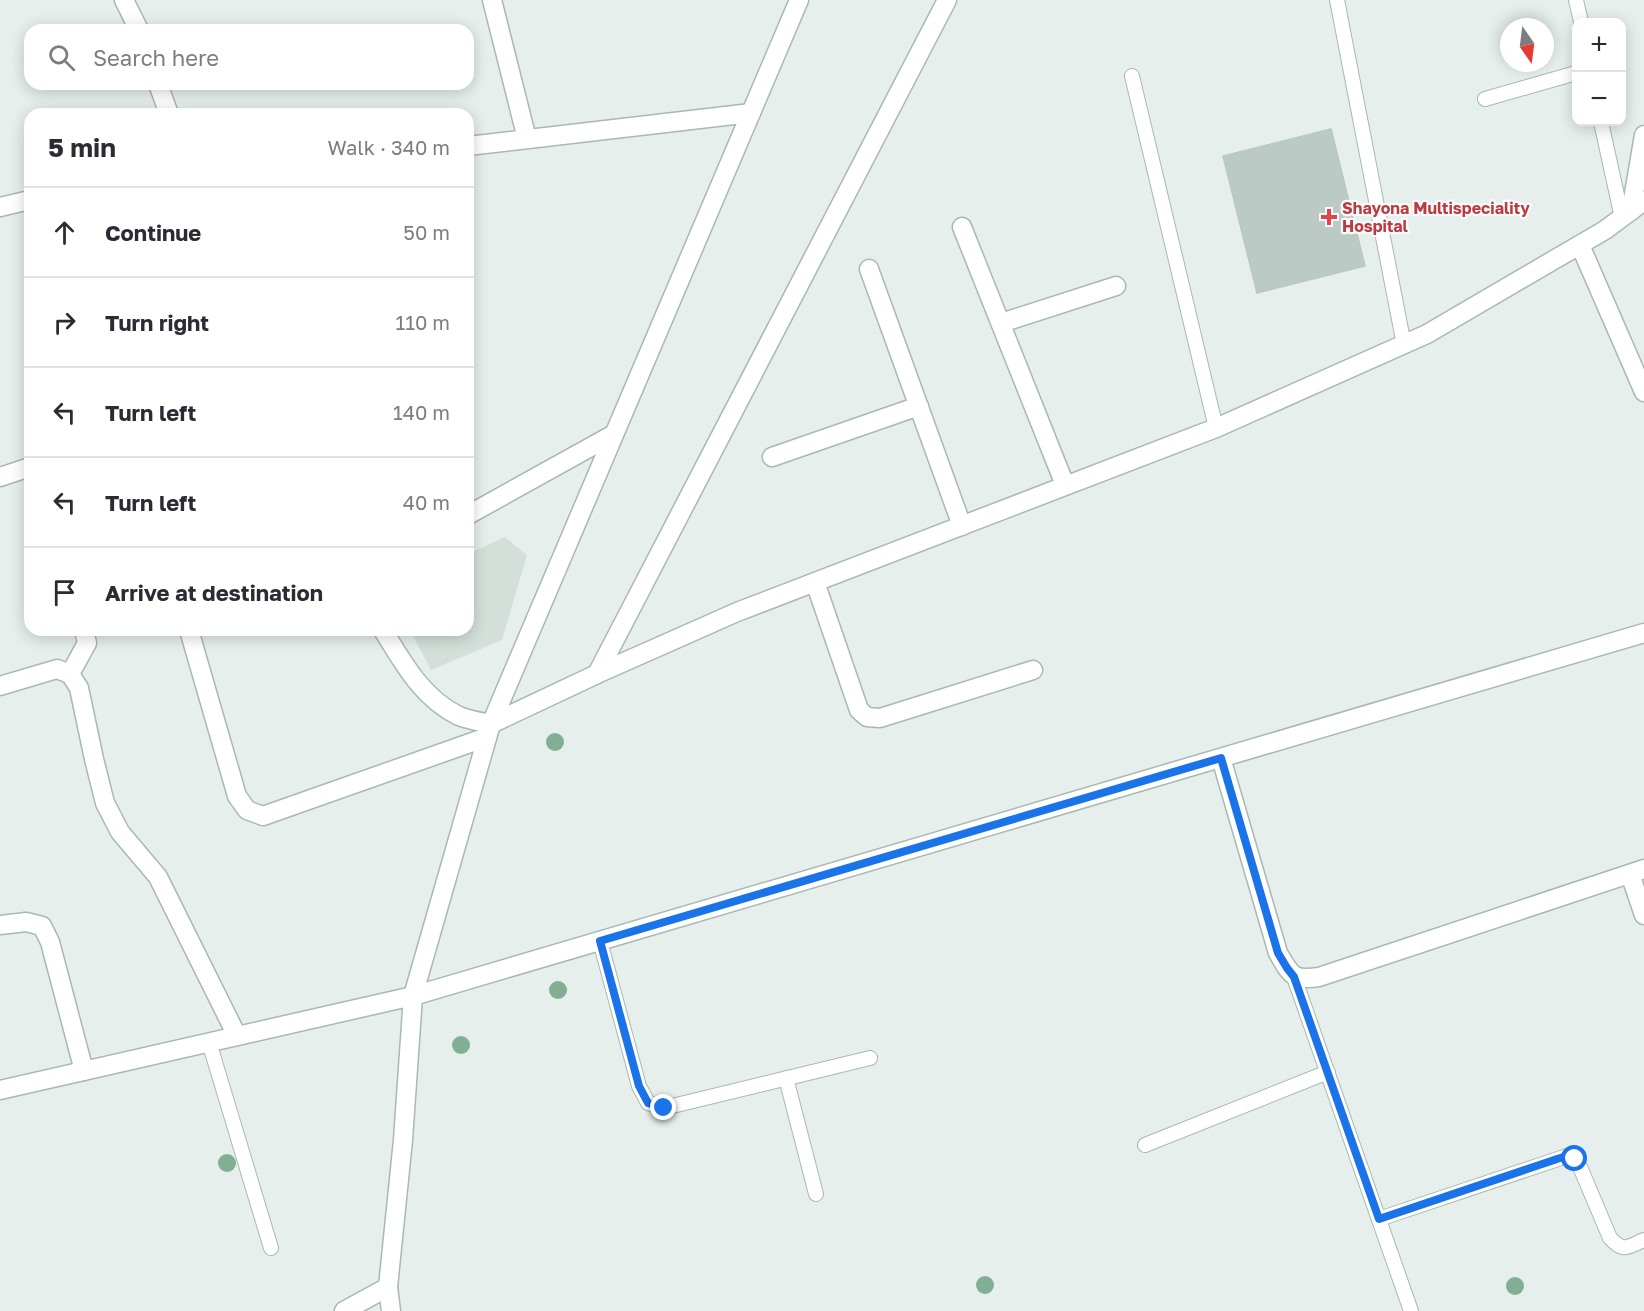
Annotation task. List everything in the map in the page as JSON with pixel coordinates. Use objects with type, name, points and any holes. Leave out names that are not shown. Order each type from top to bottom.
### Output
[{"type":"street","points":[[124,0],[135,24]]},
{"type":"street","points":[[492,0],[527,139]]},
{"type":"street","points":[[391,1311],[388,1287],[403,1140],[412,996],[489,731],[800,0]]},
{"type":"street","points":[[597,674],[947,0]]},
{"type":"street","points":[[161,90],[167,108]]},
{"type":"street","points":[[474,145],[751,113]]},
{"type":"street","points":[[191,636],[237,796],[248,810],[263,816],[489,731],[597,674],[737,612],[1216,428],[1427,334],[1605,231],[1635,211],[1644,135]]},
{"type":"street","points":[[0,207],[24,201]]},
{"type":"street","points":[[962,227],[1065,485]]},
{"type":"street","points":[[1580,245],[1644,392]]},
{"type":"street","points":[[869,269],[962,526]]},
{"type":"street","points":[[1000,323],[1116,286]]},
{"type":"street","points":[[772,457],[919,406]]},
{"type":"street","points":[[474,512],[614,434]]},
{"type":"street","points":[[0,477],[24,469]]},
{"type":"street","points":[[814,582],[859,710],[867,717],[880,718],[1033,670]]},
{"type":"street","points":[[0,1090],[412,996],[1644,633]]},
{"type":"street","points":[[70,674],[87,643],[85,636]]},
{"type":"street","points":[[387,636],[404,664],[432,698],[489,731]]},
{"type":"street","points":[[0,686],[57,669],[70,674],[79,688],[105,803],[120,832],[158,877],[237,1036]]},
{"type":"street","points":[[1221,758],[1278,953],[1294,977],[1307,979],[1319,977],[1637,871],[1644,915]]},
{"type":"street","points":[[0,925],[26,922],[42,926],[50,942],[84,1071]]},
{"type":"street","points":[[344,1311],[388,1287]]},
{"type":"lane","points":[[1337,0],[1404,345]]},
{"type":"lane","points":[[1576,0],[1580,18]]},
{"type":"lane","points":[[1485,99],[1572,75]]},
{"type":"lane","points":[[1132,76],[1216,428]]},
{"type":"lane","points":[[1603,126],[1635,211]]},
{"type":"lane","points":[[600,941],[639,1086],[648,1103],[664,1108],[870,1058]]},
{"type":"lane","points":[[1294,977],[1411,1311]]},
{"type":"lane","points":[[209,1042],[271,1248]]},
{"type":"lane","points":[[1145,1145],[1328,1072]]},
{"type":"lane","points":[[786,1078],[816,1194]]},
{"type":"lane","points":[[1379,1219],[1567,1156],[1575,1159],[1580,1167],[1610,1238],[1618,1246],[1625,1248],[1644,1240]]},
{"type":"shaded area","points":[[505,537],[527,555],[502,640],[431,670],[413,636],[474,636],[474,551]]},
{"type":"building","points":[[1331,129],[1365,266],[1257,293],[1223,156]]},
{"type":"place","name":"Shayona Multispeciality Hospital","points":[[1329,217]]},
{"type":"route","points":[[664,1108],[648,1103],[639,1086],[600,941],[1221,758],[1278,953],[1294,977],[1379,1219],[1557,1159],[1567,1156],[1575,1159]]}]
